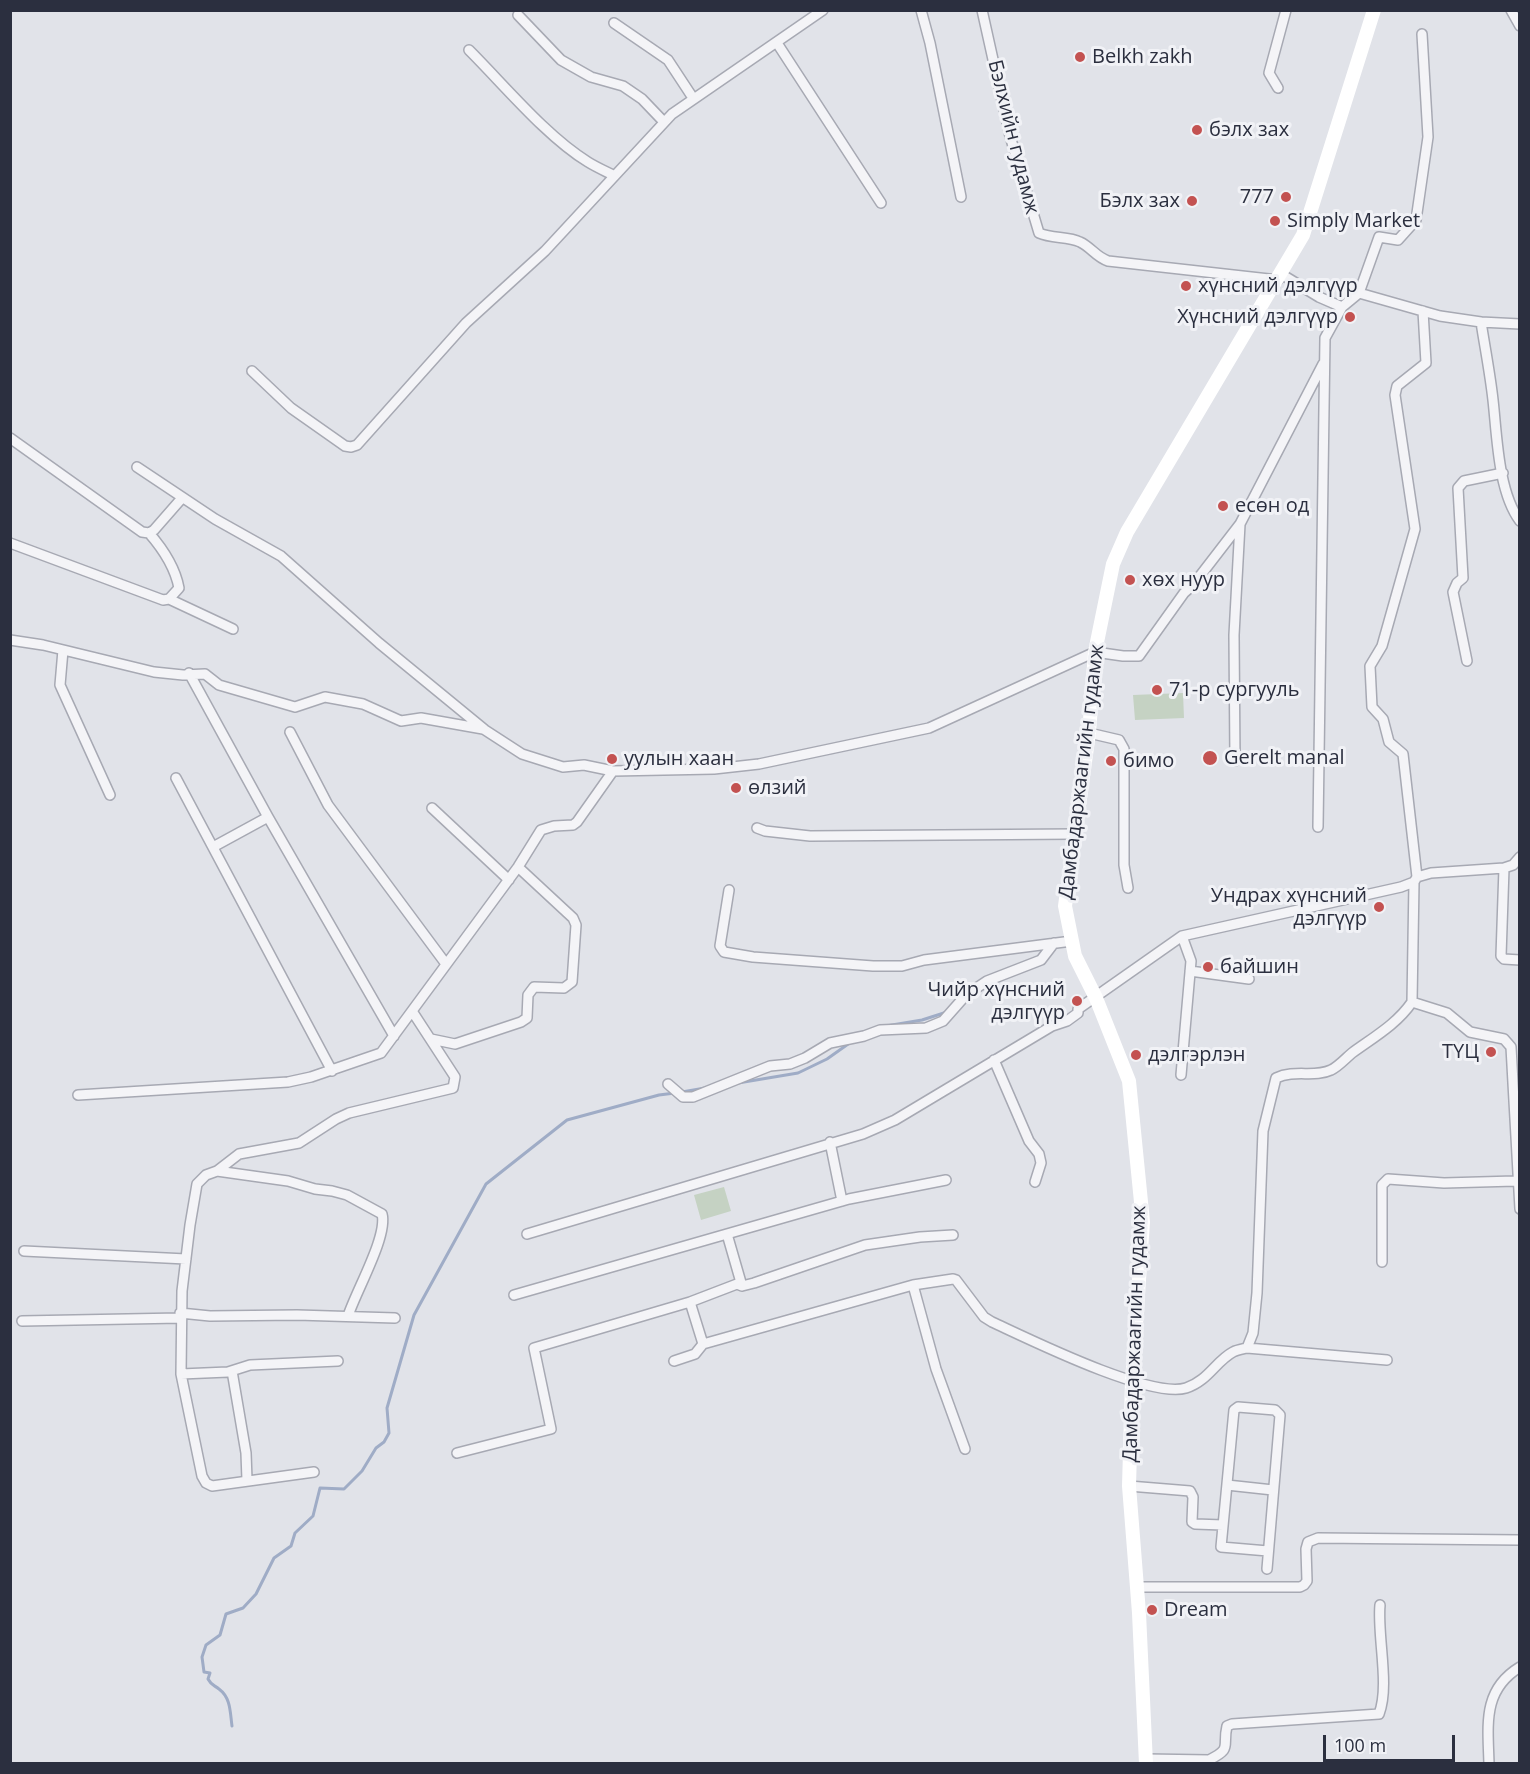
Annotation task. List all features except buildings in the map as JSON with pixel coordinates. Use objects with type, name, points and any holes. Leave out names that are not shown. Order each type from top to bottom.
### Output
[{"type":"main road","name":"Дамбадаржаагийн гудамж","points":[[1146,1761],[1129,1486],[1132,1382],[1143,1222],[1129,1081],[1096,998],[1075,956],[1065,906],[1089,733],[1095,652],[1113,564],[1127,532],[1303,235],[1374,10]]},
{"type":"street","points":[[252,371],[291,408],[345,446],[357,445],[466,323],[545,251],[664,122],[693,98],[823,10]]},
{"type":"street","points":[[921,10],[930,43],[961,197]]},
{"type":"street","name":"Бэлхийн гудамж","points":[[982,10],[1010,136],[1039,233],[1080,242],[1100,258],[1108,261],[1279,277]]},
{"type":"street","points":[[1278,88],[1269,73],[1286,10]]},
{"type":"street","points":[[1511,10],[1520,26]]},
{"type":"street","points":[[518,15],[561,60],[591,77],[623,86],[642,99],[664,122]]},
{"type":"street","points":[[614,23],[668,60],[693,98]]},
{"type":"street","points":[[1318,827],[1325,338],[1342,307],[1359,293],[1378,237],[1398,240],[1416,220],[1428,137],[1422,34]]},
{"type":"street","points":[[777,43],[881,203]]},
{"type":"street","points":[[470,50],[545,127],[568,147],[589,163],[614,175]]},
{"type":"street","points":[[1279,277],[1342,307]]},
{"type":"street","points":[[1359,293],[1440,316],[1481,322],[1520,324]]},
{"type":"street","points":[[1247,1348],[1253,1333],[1257,1293],[1263,1131],[1276,1078],[1287,1073],[1309,1074],[1330,1071],[1393,1024],[1412,1002],[1416,880],[1403,754],[1389,742],[1383,719],[1372,707],[1370,666],[1382,646],[1415,529],[1395,395],[1397,386],[1426,363],[1424,311]]},
{"type":"street","points":[[1481,322],[1509,505],[1520,521]]},
{"type":"street","points":[[137,467],[215,519],[281,556],[379,643],[485,730],[522,754],[563,767],[584,765],[613,771],[714,769],[759,764],[929,728],[1095,652],[1139,656],[1184,593],[1193,585],[1240,524],[1324,362]]},
{"type":"street","points":[[10,438],[142,532],[150,533],[162,548],[176,576],[179,588],[169,599]]},
{"type":"street","points":[[1467,661],[1453,592],[1457,583],[1463,578],[1458,488],[1464,481],[1503,473]]},
{"type":"street","points":[[150,533],[182,498]]},
{"type":"street","points":[[1235,761],[1233,635],[1240,524]]},
{"type":"street","points":[[10,543],[163,600],[169,599],[233,629]]},
{"type":"street","points":[[10,640],[154,672],[183,675],[205,674],[219,685],[295,707],[325,697],[363,704],[401,721],[421,718],[485,730]]},
{"type":"street","points":[[63,650],[60,686],[110,795]]},
{"type":"street","points":[[189,673],[268,817],[394,1036]]},
{"type":"street","points":[[290,732],[328,805],[446,964]]},
{"type":"street","points":[[1089,733],[1119,740],[1124,748],[1124,865],[1128,888]]},
{"type":"street","points":[[78,1095],[288,1082],[332,1071],[381,1053],[509,880],[541,830],[554,826],[573,825],[577,822],[613,771]]},
{"type":"street","points":[[176,778],[332,1071]]},
{"type":"street","points":[[432,808],[509,880]]},
{"type":"street","points":[[213,847],[268,817]]},
{"type":"street","points":[[757,828],[810,836],[1075,834]]},
{"type":"street","points":[[526,1234],[768,1163],[830,1142],[848,1139],[895,1120],[1052,1026],[1078,1013],[1078,1009],[1182,936],[1416,880],[1431,873],[1514,865],[1501,956],[1504,959],[1520,960]]},
{"type":"street","points":[[431,1039],[455,1044],[521,1022],[527,1018],[528,995],[534,987],[564,988],[572,982],[576,925],[573,918],[518,867]]},
{"type":"street","points":[[729,890],[720,946],[724,952],[753,957],[902,966],[924,960],[1072,941]]},
{"type":"street","points":[[1181,1075],[1191,961],[1182,936]]},
{"type":"street","points":[[671,1087],[683,1097],[702,1095],[770,1066],[790,1064],[805,1058],[830,1043],[880,1030],[926,1029],[943,1021],[966,995],[987,981],[1041,960],[1054,943]]},
{"type":"street","points":[[1190,971],[1249,978]]},
{"type":"street","points":[[1412,1002],[1447,1013],[1470,1032],[1504,1039],[1511,1047],[1520,1209]]},
{"type":"street","points":[[315,1472],[212,1486],[206,1483],[202,1476],[181,1374],[180,1315],[198,1184],[206,1175],[217,1171],[239,1154],[299,1143],[349,1113],[453,1088],[456,1082],[455,1077],[412,1011]]},
{"type":"street","points":[[994,1060],[1029,1141],[1039,1154],[1041,1163],[1035,1182]]},
{"type":"street","points":[[830,1142],[842,1201]]},
{"type":"street","points":[[217,1171],[288,1180],[315,1189],[332,1191],[347,1195],[382,1214],[383,1220],[376,1252],[365,1271],[348,1316]]},
{"type":"street","points":[[1382,1262],[1382,1185],[1388,1179],[1444,1182],[1518,1180]]},
{"type":"street","points":[[514,1295],[842,1201],[946,1180]]},
{"type":"street","points":[[727,1234],[742,1286]]},
{"type":"street","points":[[457,1453],[551,1430],[534,1348],[690,1302],[737,1284],[742,1286],[865,1245],[953,1235]]},
{"type":"street","points":[[24,1251],[186,1259]]},
{"type":"street","points":[[674,1361],[695,1354],[703,1344],[913,1285],[953,1279],[984,1317],[992,1323],[1132,1382],[1179,1390],[1201,1381],[1232,1353],[1247,1348],[1387,1360]]},
{"type":"street","points":[[913,1285],[936,1369],[965,1449]]},
{"type":"street","points":[[690,1302],[703,1344]]},
{"type":"street","points":[[22,1322],[180,1315],[395,1318]]},
{"type":"street","points":[[181,1374],[232,1371],[250,1365],[338,1361]]},
{"type":"street","points":[[232,1371],[246,1454],[247,1480]]},
{"type":"street","points":[[1267,1569],[1280,1416],[1275,1410],[1235,1408],[1223,1525],[1223,1548],[1268,1551]]},
{"type":"street","points":[[1227,1485],[1273,1490]]},
{"type":"street","points":[[1129,1486],[1190,1491],[1193,1497],[1192,1522],[1223,1525]]},
{"type":"street","points":[[1137,1587],[1300,1587],[1307,1581],[1306,1549],[1308,1542],[1318,1538],[1520,1540]]},
{"type":"street","points":[[1146,1761],[1209,1762],[1226,1748],[1227,1726],[1232,1724],[1379,1714],[1382,1707],[1383,1677],[1380,1605]]},
{"type":"street","points":[[1489,1764],[1489,1709],[1495,1689],[1509,1673],[1520,1666]]},
{"type":"green space","points":[[1183,693],[1184,718],[1135,720],[1133,695]]},
{"type":"green space","points":[[724,1187],[731,1211],[701,1220],[694,1195]]},
{"type":"waterway","points":[[886,1026],[922,1020],[947,1012]]},
{"type":"waterway","points":[[738,1083],[798,1073],[827,1059],[851,1042]]},
{"type":"waterway","points":[[682,1092],[705,1088]]},
{"type":"waterway","points":[[232,1726],[226,1697],[211,1684],[208,1679],[210,1673],[204,1672],[202,1657],[206,1645],[220,1635],[226,1614],[243,1608],[256,1594],[274,1558],[291,1546],[295,1533],[313,1516],[320,1488],[344,1489],[362,1471],[376,1448],[384,1442],[389,1433],[387,1408],[414,1315],[486,1184],[567,1120],[659,1095],[675,1093]]},
{"type":"place","name":"Belkh zakh","points":[[1080,57]]},
{"type":"place","name":"бэлх зах","points":[[1197,130]]},
{"type":"place","name":"777","points":[[1286,197]]},
{"type":"place","name":"Бэлх зах","points":[[1192,201]]},
{"type":"place","name":"Simply Market","points":[[1275,221]]},
{"type":"place","name":"хүнсний дэлгүүр","points":[[1186,286]]},
{"type":"place","name":"Хүнсний дэлгүүр","points":[[1350,317]]},
{"type":"place","name":"есөн од","points":[[1223,506]]},
{"type":"place","name":"хөх нуур","points":[[1130,580]]},
{"type":"place","name":"71-р сургууль","points":[[1157,690]]},
{"type":"place","name":"Gerelt manal","points":[[1210,758]]},
{"type":"place","name":"уулын хаан","points":[[612,759]]},
{"type":"place","name":"бимо","points":[[1111,761]]},
{"type":"place","name":"өлзий","points":[[736,788]]},
{"type":"place","name":"Ундрах хүнсний дэлгүүр","points":[[1379,907]]},
{"type":"place","name":"байшин","points":[[1208,967]]},
{"type":"place","name":"Чийр хүнсний дэлгүүр","points":[[1077,1001]]},
{"type":"place","name":"ТҮЦ","points":[[1491,1052]]},
{"type":"place","name":"дэлгэрлэн","points":[[1136,1055]]},
{"type":"place","name":"Dream","points":[[1152,1610]]}]
